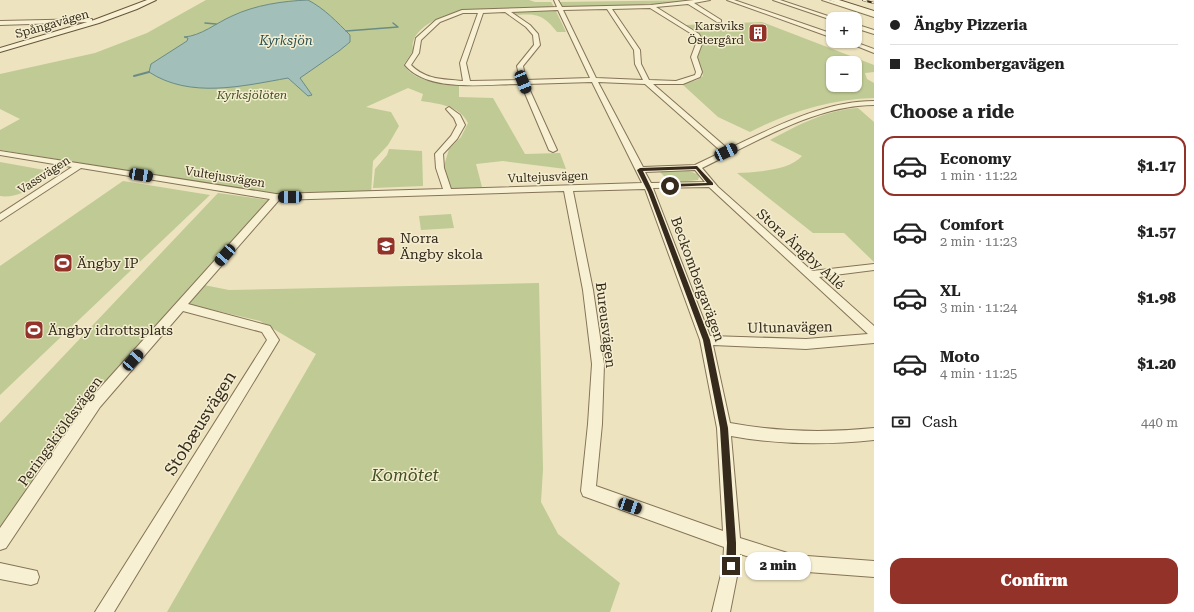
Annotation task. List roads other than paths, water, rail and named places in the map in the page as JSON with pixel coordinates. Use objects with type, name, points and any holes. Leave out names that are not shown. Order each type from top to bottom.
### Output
[{"type":"street","name":"Spångavägen","points":[[0,50],[84,27],[129,11],[154,0]]},
{"type":"street","points":[[659,0],[666,5]]},
{"type":"street","points":[[651,6],[697,35],[700,41],[694,57],[699,72],[698,76],[683,82],[594,80],[467,83],[431,80],[416,73],[408,65],[416,53],[418,38],[438,21],[455,13],[505,10],[559,2],[608,7],[666,5],[708,0]]},
{"type":"street","points":[[729,0],[826,33]]},
{"type":"street","points":[[775,0],[826,16]]},
{"type":"street","points":[[824,0],[874,13]]},
{"type":"street","points":[[832,0],[874,13]]},
{"type":"street","points":[[839,0],[874,13]]},
{"type":"street","name":"Beckombergavägen","points":[[559,2],[594,80],[648,187],[706,340],[724,428],[732,543],[731,566],[721,612]]},
{"type":"street","points":[[689,2],[719,21]]},
{"type":"street","points":[[608,7],[637,50],[638,64],[646,82],[726,152]]},
{"type":"street","points":[[505,10],[514,18],[528,26],[536,35],[537,45],[520,66],[523,82],[553,150]]},
{"type":"street","points":[[467,83],[463,63],[481,11]]},
{"type":"street","points":[[868,21],[874,19]]},
{"type":"street","points":[[0,23],[90,20]]},
{"type":"street","points":[[862,28],[874,32]]},
{"type":"street","points":[[822,32],[826,31]]},
{"type":"street","points":[[862,47],[874,51]]},
{"type":"street","points":[[640,170],[697,167],[781,127],[821,112],[860,104],[874,103]]},
{"type":"street","points":[[448,192],[440,168],[439,154],[454,137],[461,125],[457,117],[449,109]]},
{"type":"street","name":"Vultejusvägen","points":[[0,152],[276,197],[711,184]]},
{"type":"street","name":"Vassvägen","points":[[0,218],[81,166]]},
{"type":"street","name":"Stora Ängby Allé","points":[[697,167],[715,190],[874,333]]},
{"type":"street","name":"Bureusvägen","points":[[568,188],[588,290],[598,364],[595,424],[588,491],[714,535],[732,543]]},
{"type":"street","name":"Peringskiöldsvägen","points":[[0,542],[95,403],[276,197]]},
{"type":"street","points":[[809,275],[874,267]]},
{"type":"street","name":"Stobæusvägen","points":[[104,612],[273,340],[266,329],[180,306]]},
{"type":"street","name":"Ultunavägen","points":[[706,340],[806,344],[874,338]]},
{"type":"street","points":[[724,428],[745,432],[800,438],[874,434]]},
{"type":"street","points":[[732,543],[752,551],[794,563],[874,569]]},
{"type":"street","points":[[0,571],[31,577]]},
{"type":"water","name":"Kyrksjön","points":[[308,0],[325,12],[350,35],[350,42],[300,78],[312,95],[308,96],[288,78],[235,87],[199,88],[165,80],[149,72],[151,64],[187,41],[188,38],[184,37],[202,32],[232,16],[260,6],[289,1]]},
{"type":"waterway","points":[[205,23],[216,24]]},
{"type":"waterway","points":[[346,31],[398,27],[393,23]]},
{"type":"waterway","points":[[134,76],[149,72]]},
{"type":"railway","points":[[863,0],[874,3]]},
{"type":"place","name":"Karsviks Östergård","points":[[758,33]]},
{"type":"place","name":"Norra Ängby skola","points":[[386,246]]},
{"type":"place","name":"Ängby IP","points":[[63,263]]},
{"type":"place","name":"Ängby idrottsplats","points":[[34,330]]},
{"type":"park label","name":"Kyrksjölöten","points":[[252,95]]},
{"type":"park label","name":"Komötet","points":[[405,475]]}]
